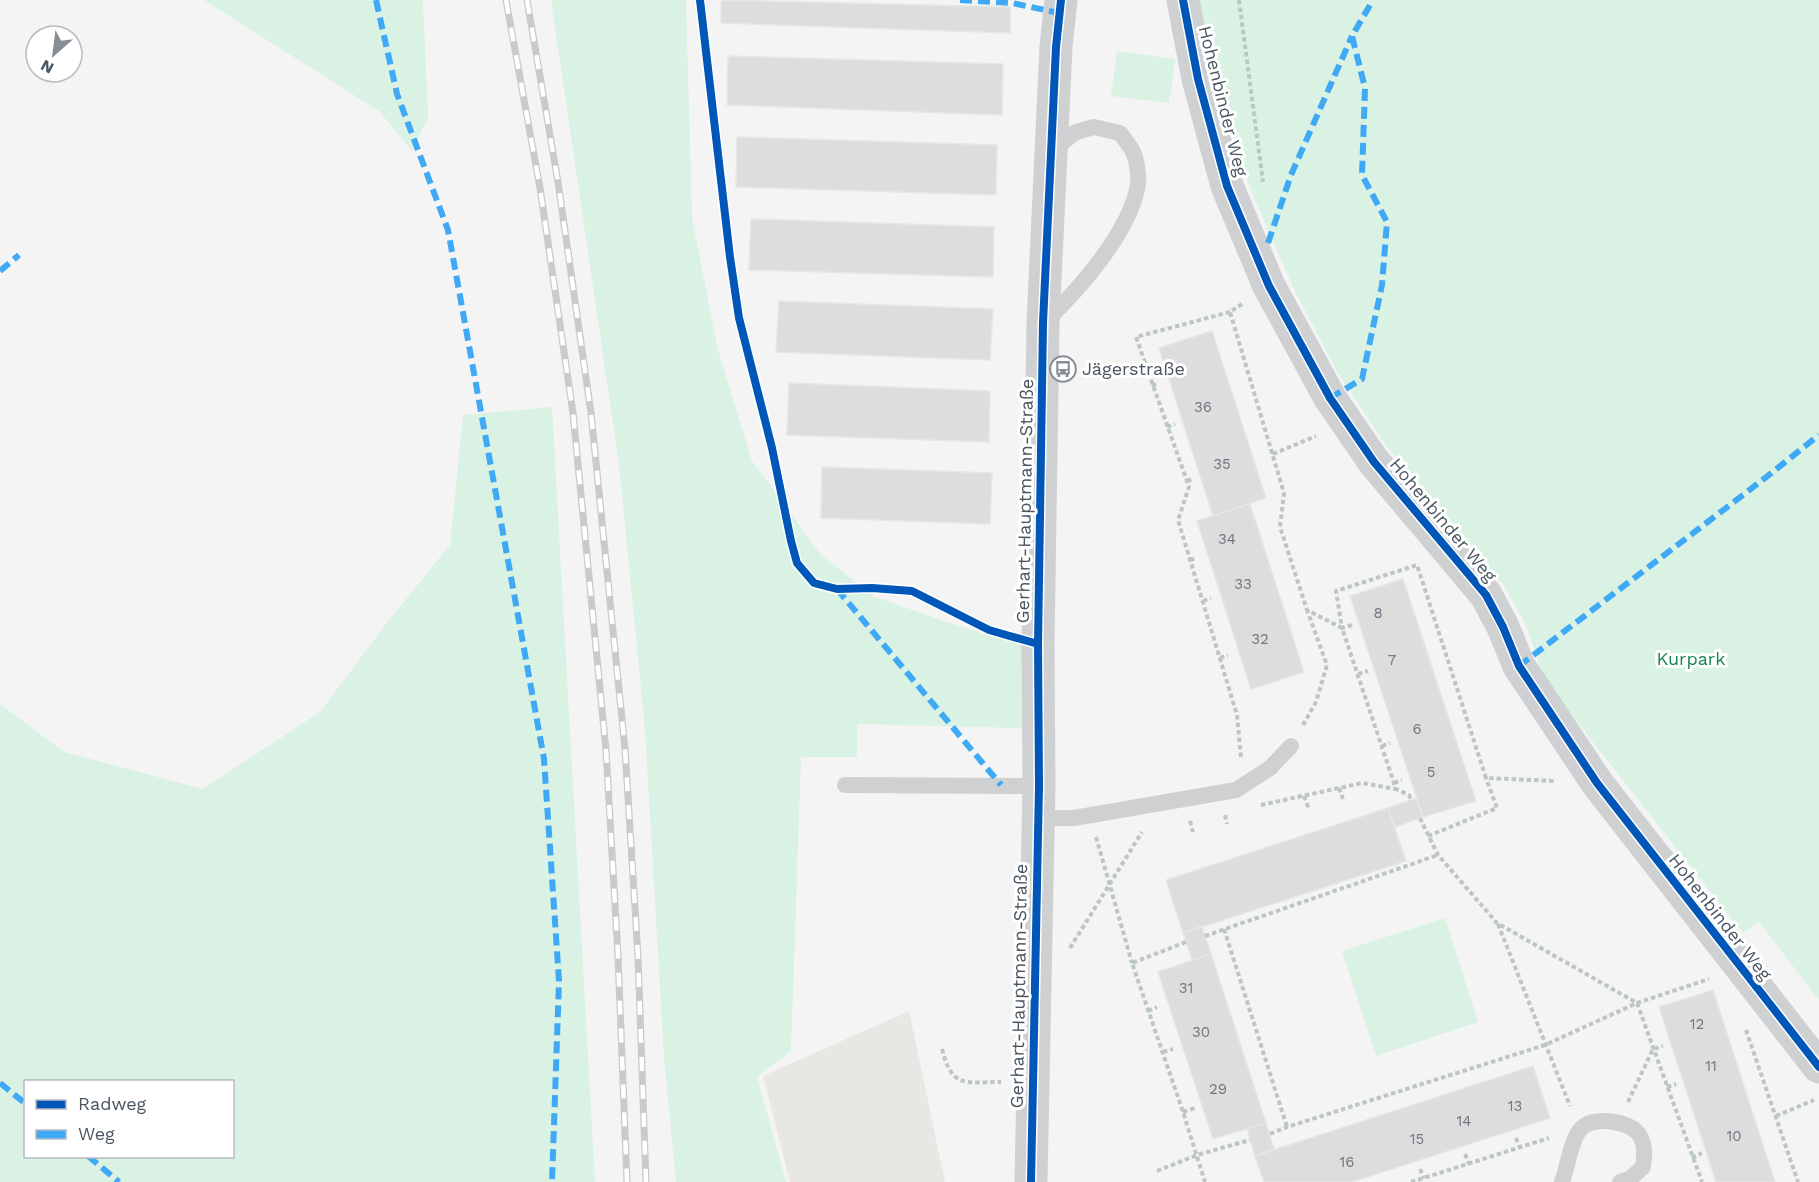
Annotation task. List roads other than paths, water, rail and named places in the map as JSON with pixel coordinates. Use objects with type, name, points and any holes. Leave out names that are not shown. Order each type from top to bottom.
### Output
[{"type":"street","name":"Gerhart-Hauptmann-Straße","points":[[1031,1182],[1039,786],[1038,644],[1043,323],[1056,47],[1061,0]]},
{"type":"street","name":"Hohenbinder Weg","points":[[1183,0],[1198,79],[1227,186],[1269,286],[1309,363],[1374,462],[1486,595],[1503,627],[1519,666],[1597,783],[1819,1067]]},
{"type":"lane","points":[[1043,323],[1074,293],[1103,255],[1127,217],[1138,184],[1135,154],[1120,133],[1094,127],[1076,132],[1051,150]]},
{"type":"lane","points":[[1038,818],[1074,818],[1236,790],[1270,768],[1291,747]]},
{"type":"lane","points":[[845,785],[1039,786]]},
{"type":"lane","points":[[1562,1182],[1568,1167],[1573,1142],[1583,1127],[1598,1121],[1618,1122],[1639,1133],[1645,1149],[1643,1167],[1630,1179],[1620,1182]]},
{"type":"railway","points":[[506,0],[540,188],[573,413],[606,750],[618,956],[627,1182]]},
{"type":"railway","points":[[527,0],[558,182],[591,413],[625,749],[638,956],[646,1182]]},
{"type":"place","name":"Jägerstraße","points":[[1063,369]]},
{"type":"park label","name":"Kurpark","points":[[1691,659]]}]
